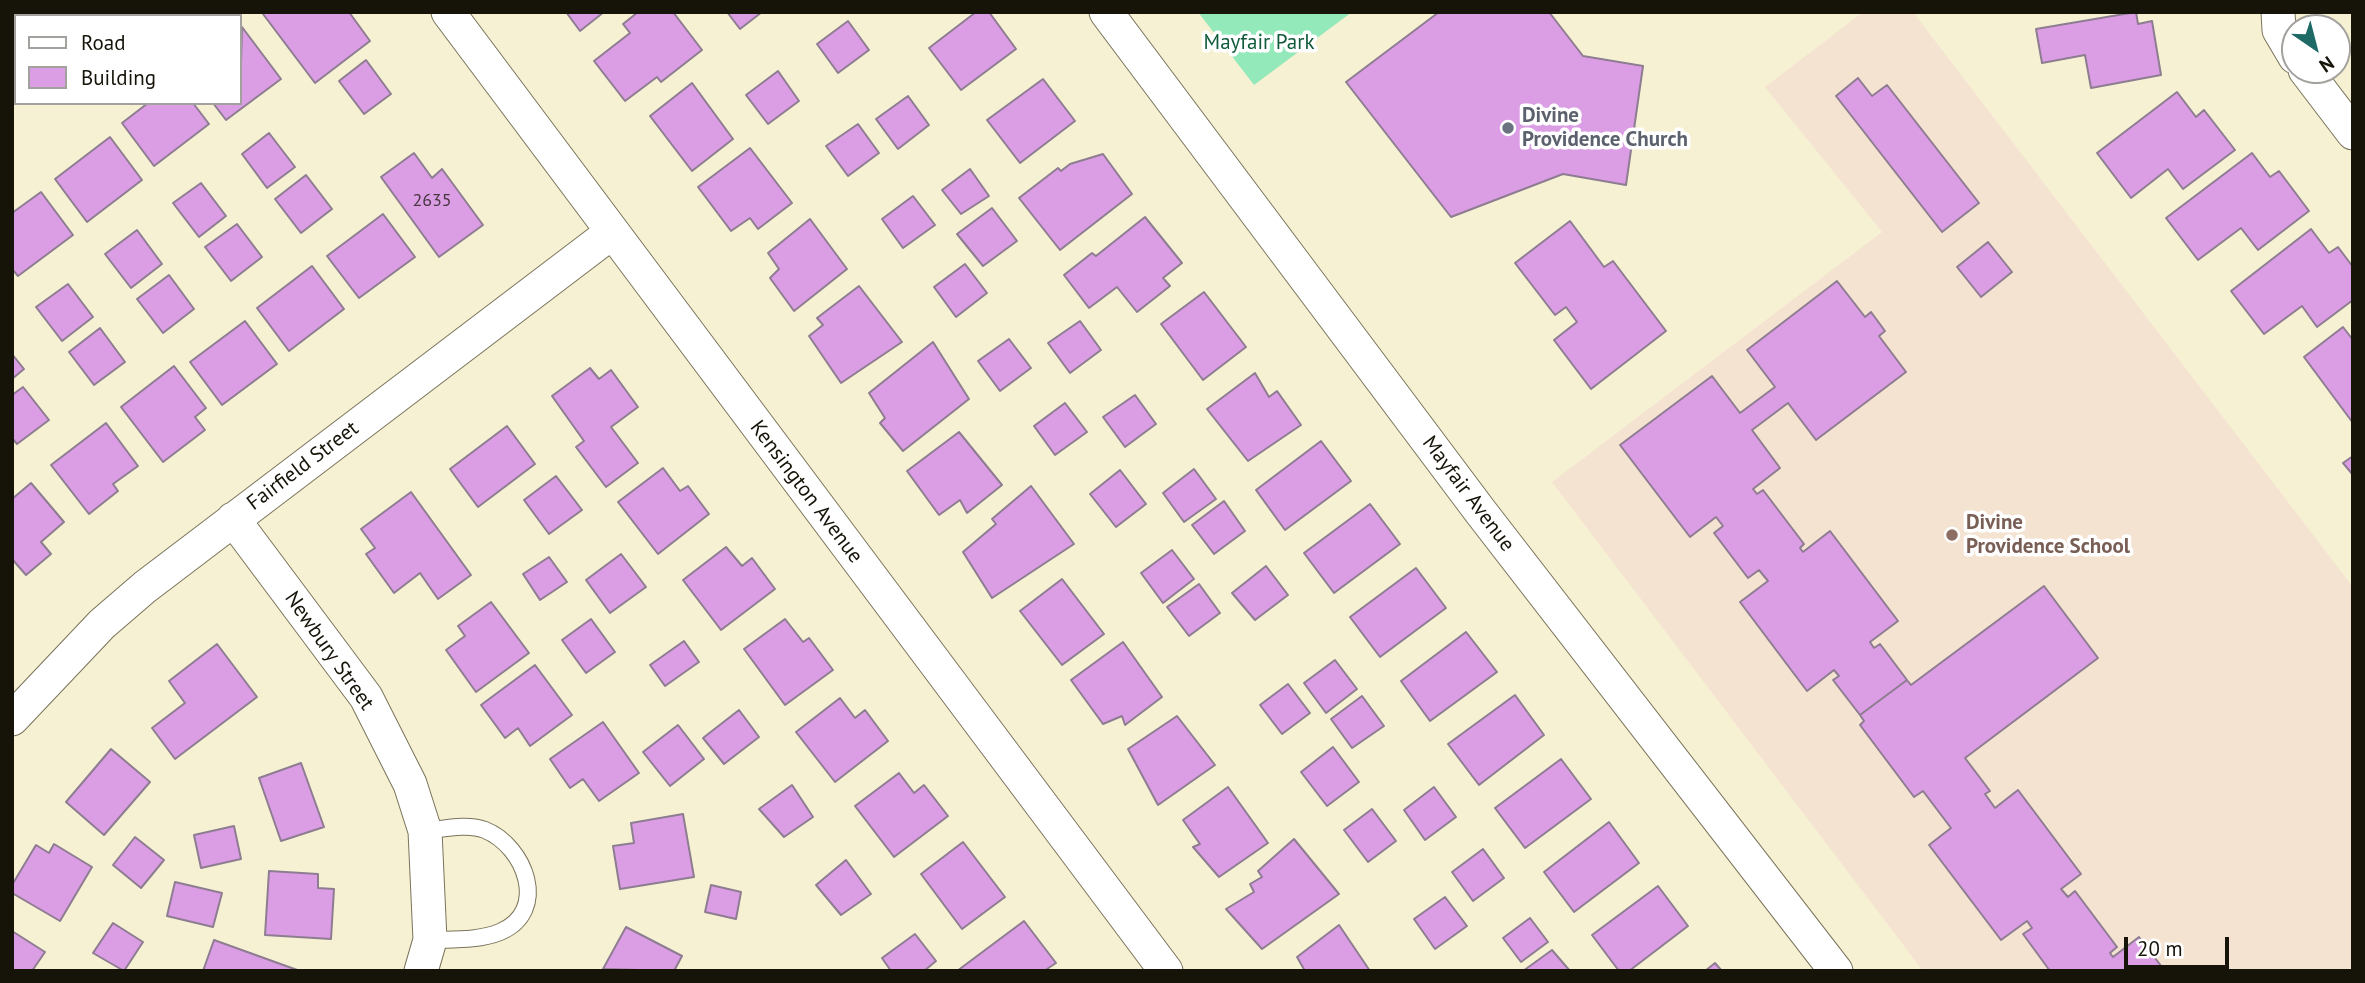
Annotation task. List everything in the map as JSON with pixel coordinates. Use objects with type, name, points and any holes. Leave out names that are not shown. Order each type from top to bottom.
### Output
[{"type":"street","name":"Kensington Avenue","points":[[448,12],[1166,971]]},
{"type":"street","name":"Mayfair Avenue","points":[[1106,12],[1480,511],[1836,971]]},
{"type":"street","points":[[2278,13],[2281,33]]},
{"type":"street","points":[[2316,84],[2353,133]]},
{"type":"street","name":"Fairfield Street","points":[[12,719],[103,624],[145,587],[611,233]]},
{"type":"street","name":"Newbury Street","points":[[233,519],[366,697],[410,784],[425,831],[425,955]]},
{"type":"lane","name":"Newbury Street","points":[[425,831],[484,829],[509,846],[523,866],[528,884],[525,904],[513,923],[501,931],[425,955]]},
{"type":"shaded area","name":"Divine Providence School","points":[[1863,12],[1913,12],[2353,587],[2353,966],[2346,971],[1923,971],[1552,482],[1882,232],[1765,87]]},
{"type":"green space","name":"Mayfair Park","points":[[1198,12],[1352,12],[1254,85]]},
{"type":"building","points":[[349,12],[370,41],[315,83],[263,14]]},
{"type":"building","points":[[566,12],[604,12],[580,31]]},
{"type":"building","points":[[638,12],[673,12],[702,50],[661,82],[657,77],[625,101],[594,61],[630,33],[623,24]]},
{"type":"building","points":[[727,12],[762,12],[740,29]]},
{"type":"building","points":[[976,12],[989,12],[1016,49],[961,90],[929,48]]},
{"type":"building","name":"Divine Providence Church","points":[[1439,12],[1549,12],[1583,56],[1643,66],[1626,185],[1563,174],[1451,217],[1346,82]]},
{"type":"building","points":[[2136,12],[2138,24],[2152,21],[2161,75],[2091,88],[2085,55],[2042,63],[2036,29]]},
{"type":"building","points":[[848,21],[869,50],[838,73],[817,44]]},
{"type":"building","points":[[242,27],[281,79],[226,120],[215,105],[242,105]]},
{"type":"building","points":[[366,60],[391,94],[364,114],[339,81]]},
{"type":"building","points":[[778,71],[799,101],[768,124],[746,95]]},
{"type":"building","points":[[1858,78],[1872,96],[1887,85],[1979,203],[1942,232],[1836,96]]},
{"type":"building","points":[[1043,79],[1075,121],[1020,163],[987,120]]},
{"type":"building","points":[[692,83],[733,139],[692,171],[650,116]]},
{"type":"building","points":[[2177,92],[2196,117],[2204,110],[2235,150],[2183,189],[2168,169],[2131,198],[2097,153]]},
{"type":"building","points":[[908,96],[929,125],[898,149],[876,119]]},
{"type":"building","points":[[145,105],[195,105],[209,124],[154,166],[122,123]]},
{"type":"building","points":[[858,124],[879,153],[848,176],[826,146]]},
{"type":"building","points":[[269,133],[295,167],[267,188],[242,154]]},
{"type":"building","points":[[110,137],[142,180],[87,222],[55,179]]},
{"type":"building","points":[[750,148],[792,203],[758,229],[750,218],[731,231],[698,187]]},
{"type":"building","points":[[414,153],[432,178],[442,169],[483,225],[439,257],[381,177]]},
{"type":"building","points":[[2252,153],[2270,177],[2279,171],[2309,211],[2258,250],[2241,228],[2198,260],[2166,218]]},
{"type":"building","points":[[1103,154],[1132,194],[1060,250],[1019,198],[1058,168],[1061,171],[1070,164]]},
{"type":"building","points":[[970,169],[989,196],[961,214],[942,190]]},
{"type":"building","points":[[306,175],[332,209],[301,233],[275,199]]},
{"type":"building","points":[[201,183],[226,216],[199,237],[173,203]]},
{"type":"building","points":[[41,192],[73,235],[18,276],[12,269],[12,213]]},
{"type":"building","points":[[913,196],[935,225],[903,248],[882,219]]},
{"type":"building","points":[[992,208],[1017,241],[983,266],[957,234]]},
{"type":"building","points":[[383,214],[415,257],[359,298],[327,256]]},
{"type":"building","points":[[1145,217],[1182,263],[1163,278],[1170,286],[1137,312],[1117,287],[1089,308],[1064,275],[1092,253],[1096,256]]},
{"type":"building","points":[[810,219],[847,269],[794,311],[770,278],[779,269],[768,253]]},
{"type":"building","points":[[1570,221],[1604,267],[1613,261],[1666,331],[1591,389],[1554,340],[1577,322],[1566,307],[1555,315],[1515,263]]},
{"type":"building","points":[[237,224],[262,257],[231,281],[205,247]]},
{"type":"building","points":[[2311,229],[2329,253],[2338,247],[2353,267],[2353,300],[2317,327],[2302,306],[2264,334],[2231,291]]},
{"type":"building","points":[[137,230],[162,264],[131,288],[105,254]]},
{"type":"building","points":[[1988,242],[2012,272],[1981,297],[1957,267]]},
{"type":"building","points":[[965,264],[987,293],[956,317],[934,287]]},
{"type":"building","points":[[312,266],[344,309],[289,351],[257,308]]},
{"type":"building","points":[[169,275],[194,309],[163,333],[137,299]]},
{"type":"building","points":[[1837,281],[1865,317],[1871,312],[1885,331],[1879,336],[1906,372],[1816,440],[1788,403],[1752,430],[1780,468],[1753,489],[1757,494],[1763,490],[1804,544],[1800,548],[1803,552],[1830,531],[1898,621],[1870,642],[1874,648],[1880,644],[1907,680],[1860,715],[1833,680],[1839,676],[1834,670],[1807,691],[1740,602],[1768,581],[1759,570],[1748,578],[1714,533],[1723,526],[1716,517],[1690,537],[1620,445],[1712,376],[1740,413],[1775,387],[1747,350]]},
{"type":"building","points":[[68,284],[93,317],[62,341],[36,307]]},
{"type":"building","points":[[859,286],[902,342],[841,383],[809,336],[823,325],[817,318]]},
{"type":"building","points":[[1204,292],[1246,347],[1203,380],[1161,324]]},
{"type":"building","points":[[245,321],[277,364],[222,405],[190,362]]},
{"type":"building","points":[[1080,321],[1101,350],[1070,373],[1048,343]]},
{"type":"building","points":[[2343,327],[2353,340],[2353,423],[2304,357]]},
{"type":"building","points":[[100,328],[125,362],[94,385],[69,352]]},
{"type":"building","points":[[1009,339],[1031,368],[1000,391],[978,361]]},
{"type":"building","points":[[933,342],[969,399],[903,451],[880,423],[885,418],[869,393]]},
{"type":"building","points":[[12,354],[24,369],[12,379]]},
{"type":"building","points":[[174,366],[206,408],[195,417],[205,430],[163,462],[121,407]]},
{"type":"building","points":[[590,368],[599,379],[611,370],[638,407],[611,427],[638,463],[606,487],[576,447],[584,441],[552,396]]},
{"type":"building","points":[[1255,373],[1269,397],[1277,391],[1301,425],[1248,461],[1207,409]]},
{"type":"building","points":[[23,387],[49,420],[17,444],[12,438],[12,395]]},
{"type":"building","points":[[1135,395],[1156,424],[1125,447],[1103,417]]},
{"type":"building","points":[[1065,403],[1087,432],[1055,455],[1034,426]]},
{"type":"building","points":[[106,423],[138,466],[113,484],[118,491],[89,514],[51,465]]},
{"type":"building","points":[[507,426],[535,464],[478,507],[450,469]]},
{"type":"building","points":[[959,432],[1002,485],[967,513],[960,500],[939,515],[907,471]]},
{"type":"building","points":[[1321,441],[1351,481],[1285,530],[1256,490]]},
{"type":"building","points":[[2353,456],[2353,475],[2343,463]]},
{"type":"building","points":[[663,468],[680,491],[688,486],[709,514],[658,554],[618,502]]},
{"type":"building","points":[[1194,469],[1216,499],[1184,522],[1163,493]]},
{"type":"building","points":[[1120,470],[1146,504],[1116,527],[1090,494]]},
{"type":"building","points":[[556,476],[582,510],[549,534],[524,500]]},
{"type":"building","points":[[31,483],[64,522],[41,542],[51,554],[26,575],[12,559],[12,499]]},
{"type":"building","points":[[1031,486],[1074,544],[992,598],[963,552],[996,524],[992,519]]},
{"type":"building","points":[[411,492],[471,575],[438,599],[420,573],[394,593],[366,554],[375,548],[361,529]]},
{"type":"building","points":[[1224,501],[1245,531],[1214,554],[1192,525]]},
{"type":"building","points":[[1370,504],[1400,544],[1334,593],[1304,553]]},
{"type":"building","points":[[726,547],[742,566],[752,558],[775,589],[721,630],[683,580]]},
{"type":"building","points":[[1172,550],[1194,579],[1163,603],[1141,573]]},
{"type":"building","points":[[621,554],[646,587],[610,613],[586,580]]},
{"type":"building","points":[[549,557],[567,582],[540,600],[523,574]]},
{"type":"building","points":[[1266,566],[1288,595],[1255,620],[1232,593]]},
{"type":"building","points":[[1416,568],[1446,608],[1380,657],[1350,617]]},
{"type":"building","points":[[1062,579],[1104,634],[1062,665],[1020,611]]},
{"type":"building","points":[[1199,584],[1220,613],[1189,636],[1167,607]]},
{"type":"building","points":[[2044,586],[2098,658],[1965,758],[1990,791],[1985,794],[1995,808],[2018,790],[2081,874],[2061,889],[2068,897],[2075,891],[2117,947],[2110,953],[2113,957],[2139,937],[2165,971],[2050,971],[2023,934],[2032,928],[2027,921],[2001,940],[1929,845],[1951,828],[1923,791],[1914,797],[1860,725],[1864,721],[1860,715],[1907,680],[1911,685]]},
{"type":"building","points":[[491,602],[529,653],[476,692],[446,650],[465,636],[458,626]]},
{"type":"building","points":[[591,619],[615,652],[586,673],[562,640]]},
{"type":"building","points":[[785,619],[803,642],[809,638],[833,670],[785,705],[744,649]]},
{"type":"building","points":[[1466,632],[1497,672],[1430,721],[1401,681]]},
{"type":"building","points":[[684,641],[699,662],[665,686],[650,665]]},
{"type":"building","points":[[1123,642],[1162,697],[1125,725],[1122,716],[1103,724],[1071,680]]},
{"type":"building","points":[[217,644],[257,697],[175,759],[152,728],[185,703],[169,681]]},
{"type":"building","points":[[1335,660],[1357,689],[1326,713],[1304,683]]},
{"type":"building","points":[[535,665],[572,715],[530,746],[518,728],[505,738],[481,705]]},
{"type":"building","points":[[1288,684],[1310,713],[1282,734],[1260,705]]},
{"type":"building","points":[[1515,695],[1544,735],[1479,785],[1448,744]]},
{"type":"building","points":[[1362,696],[1384,726],[1352,748],[1331,719]]},
{"type":"building","points":[[840,698],[855,718],[865,710],[888,741],[835,782],[796,732]]},
{"type":"building","points":[[739,710],[759,737],[724,764],[703,738]]},
{"type":"building","points":[[1177,716],[1215,765],[1158,805],[1128,749]]},
{"type":"building","points":[[603,722],[639,773],[599,801],[583,779],[570,788],[550,759]]},
{"type":"building","points":[[678,725],[704,759],[670,786],[643,752]]},
{"type":"building","points":[[1333,747],[1359,782],[1327,806],[1301,772]]},
{"type":"building","points":[[111,749],[150,782],[104,835],[66,802]]},
{"type":"building","points":[[1561,759],[1591,799],[1525,848],[1495,808]]},
{"type":"building","points":[[301,763],[324,827],[281,841],[259,778]]},
{"type":"building","points":[[899,773],[914,793],[924,785],[948,816],[894,857],[855,806]]},
{"type":"building","points":[[792,785],[813,817],[784,837],[759,809]]},
{"type":"building","points":[[1228,787],[1268,843],[1219,877],[1193,847],[1200,844],[1183,820]]},
{"type":"building","points":[[1434,787],[1456,817],[1425,840],[1404,810]]},
{"type":"building","points":[[1372,809],[1396,841],[1368,862],[1344,830]]},
{"type":"building","points":[[683,814],[694,877],[620,889],[613,846],[634,843],[631,823]]},
{"type":"building","points":[[1609,822],[1639,863],[1574,912],[1544,872]]},
{"type":"building","points":[[234,826],[241,859],[201,868],[194,835]]},
{"type":"building","points":[[135,837],[164,860],[141,888],[113,865]]},
{"type":"building","points":[[1294,839],[1339,894],[1262,949],[1226,909],[1254,892],[1250,884],[1262,877],[1258,871]]},
{"type":"building","points":[[963,842],[1005,897],[962,929],[921,874]]},
{"type":"building","points":[[54,844],[92,867],[60,921],[12,893],[12,885],[36,845],[49,853]]},
{"type":"building","points":[[1483,849],[1504,878],[1473,901],[1452,872]]},
{"type":"building","points":[[846,860],[871,894],[841,915],[816,885]]},
{"type":"building","points":[[269,871],[318,874],[318,888],[334,889],[331,939],[265,935]]},
{"type":"building","points":[[175,882],[222,893],[213,927],[167,916]]},
{"type":"building","points":[[711,885],[741,892],[736,919],[705,912]]},
{"type":"building","points":[[1658,886],[1688,926],[1629,971],[1619,971],[1592,935]]},
{"type":"building","points":[[1445,897],[1467,926],[1435,949],[1414,919]]},
{"type":"building","points":[[1530,918],[1548,942],[1521,962],[1503,938]]},
{"type":"building","points":[[1024,921],[1056,963],[1044,971],[957,971]]},
{"type":"building","points":[[113,923],[143,942],[124,971],[93,953]]},
{"type":"building","points":[[1339,925],[1370,971],[1305,971],[1297,957]]},
{"type":"building","points":[[626,927],[682,956],[674,971],[603,969]]},
{"type":"building","points":[[12,931],[45,952],[32,971],[12,971]]},
{"type":"building","points":[[915,934],[936,961],[924,971],[891,971],[882,958]]},
{"type":"building","points":[[214,940],[300,971],[203,971]]},
{"type":"building","points":[[1552,950],[1570,971],[1523,971]]},
{"type":"building","points":[[1715,963],[1722,971],[1705,971]]},
{"type":"place","name":"Divine Providence Church","points":[[1508,128]]},
{"type":"place","name":"Divine Providence School","points":[[1952,535]]}]
